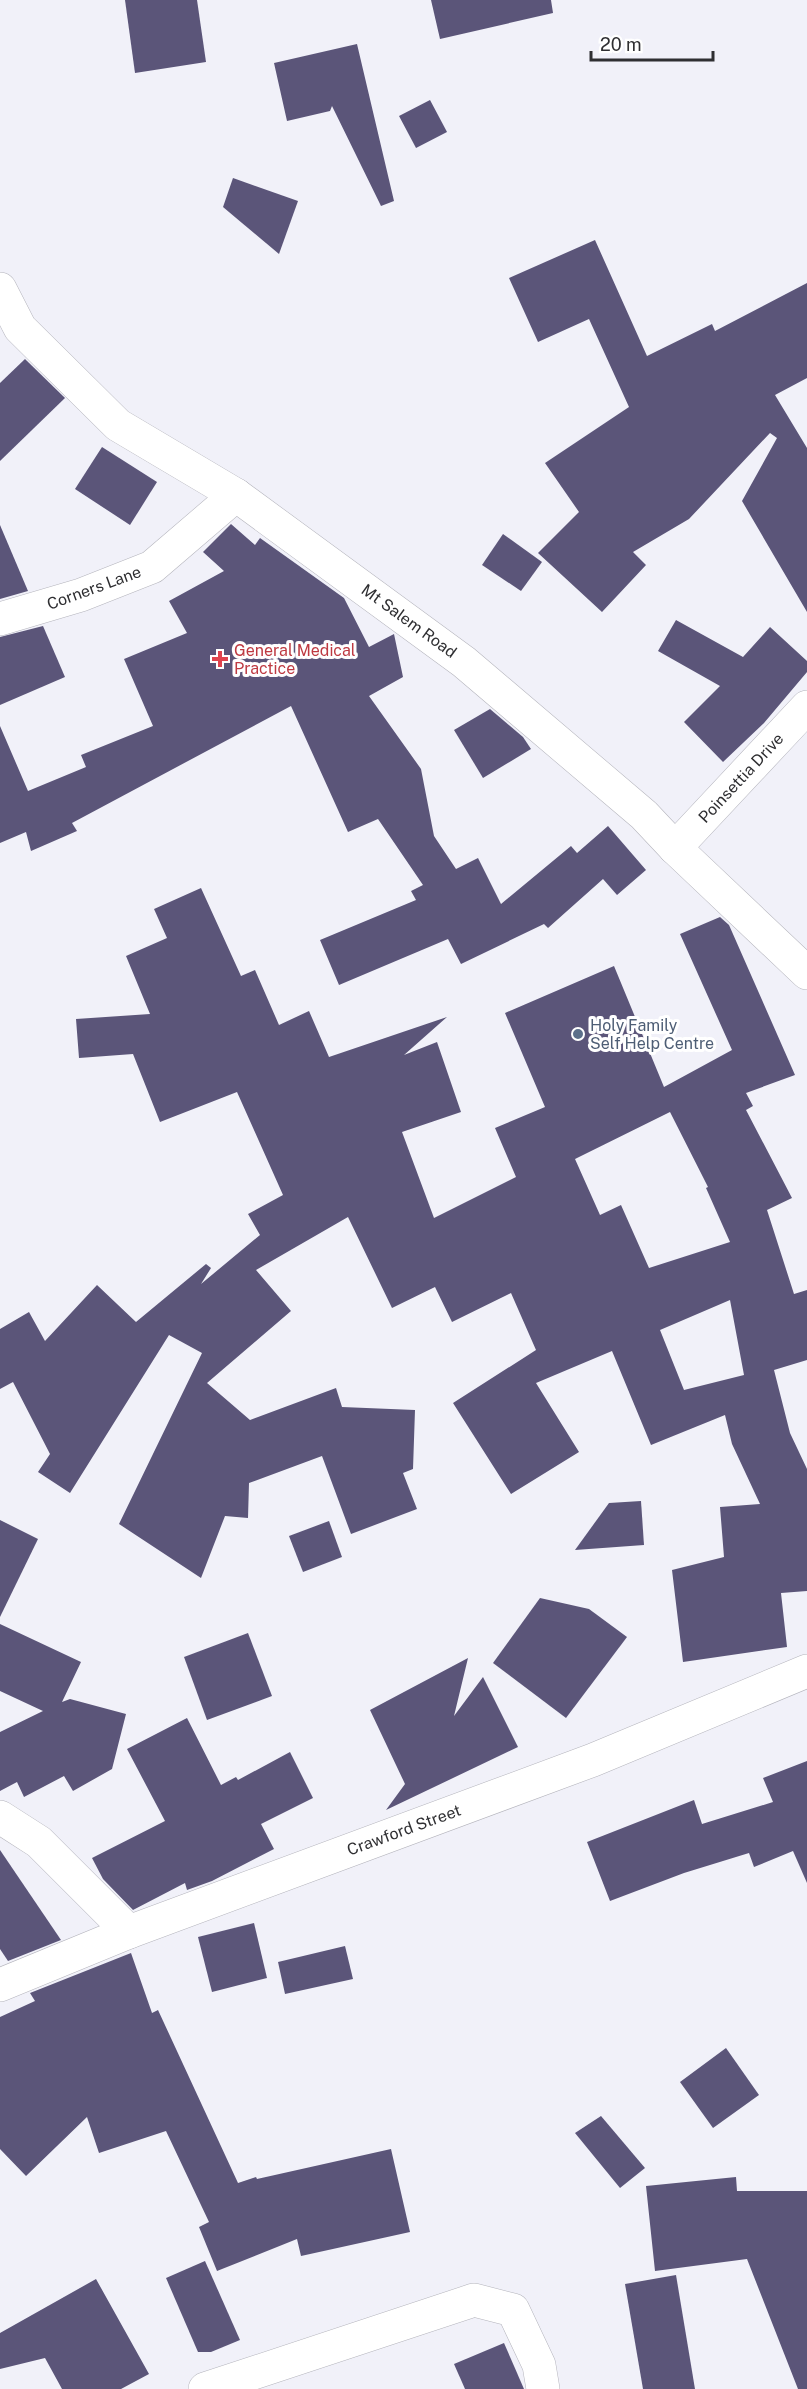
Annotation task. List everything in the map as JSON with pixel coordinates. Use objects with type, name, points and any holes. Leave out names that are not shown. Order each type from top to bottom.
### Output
[{"type":"street","name":"Mt Salem Road","points":[[0,290],[20,328],[118,425],[236,495],[464,662],[644,815],[675,848],[807,973]]},
{"type":"street","name":"Corners Lane","points":[[0,619],[81,595],[152,567],[236,495]]},
{"type":"street","name":"Poinsettia Drive","points":[[675,848],[807,707]]},
{"type":"street","name":"Crawford Street","points":[[0,1985],[129,1932],[593,1760],[807,1671]]},
{"type":"street","points":[[0,1817],[39,1842],[129,1932]]},
{"type":"street","points":[[205,2389],[474,2300],[513,2310],[539,2365],[543,2389]]},
{"type":"building","points":[[125,0],[197,0],[206,62],[135,73]]},
{"type":"building","points":[[431,0],[551,0],[553,13],[440,39]]},
{"type":"building","points":[[357,44],[394,201],[381,206],[332,106],[330,111],[287,121],[274,63]]},
{"type":"building","points":[[430,100],[447,132],[416,148],[399,116]]},
{"type":"building","points":[[233,178],[298,201],[279,254],[223,207]]},
{"type":"building","points":[[595,240],[647,356],[712,324],[715,331],[807,283],[807,378],[775,395],[807,448],[807,612],[742,501],[777,438],[770,433],[689,519],[633,552],[646,565],[602,612],[538,553],[579,512],[545,463],[629,407],[589,319],[538,342],[509,278]]},
{"type":"building","points":[[25,359],[65,398],[0,461],[0,383]]},
{"type":"building","points":[[102,447],[157,482],[130,525],[75,489]]},
{"type":"building","points":[[231,524],[255,545],[260,538],[344,598],[369,647],[394,634],[403,677],[369,696],[421,769],[434,836],[456,869],[478,858],[501,904],[571,846],[577,853],[608,826],[646,870],[617,895],[603,879],[548,928],[544,924],[461,964],[448,939],[339,985],[320,940],[416,900],[411,891],[423,885],[378,819],[348,832],[291,706],[72,823],[77,831],[31,851],[26,832],[0,843],[0,726],[28,791],[86,767],[81,755],[153,726],[124,659],[187,633],[169,601],[224,571],[203,552]]},
{"type":"building","points":[[0,525],[28,591],[0,599]]},
{"type":"building","points":[[503,534],[542,562],[521,591],[482,565]]},
{"type":"building","points":[[676,620],[743,657],[770,627],[807,661],[807,672],[764,723],[723,762],[684,722],[720,686],[658,651]]},
{"type":"building","points":[[43,626],[65,677],[0,705],[0,637]]},
{"type":"building","points":[[490,709],[523,737],[531,749],[483,778],[454,730]]},
{"type":"building","points":[[201,888],[241,976],[255,970],[279,1025],[309,1011],[329,1057],[447,1017],[404,1055],[437,1042],[461,1112],[402,1132],[434,1218],[516,1177],[495,1128],[545,1107],[505,1013],[614,966],[664,1087],[732,1050],[680,934],[720,917],[729,925],[795,1075],[746,1093],[753,1106],[746,1110],[792,1198],[767,1210],[794,1294],[807,1290],[807,1360],[774,1370],[790,1433],[807,1469],[807,1591],[781,1593],[787,1647],[683,1662],[672,1570],[724,1557],[720,1507],[760,1504],[732,1444],[725,1415],[651,1445],[612,1351],[536,1383],[579,1452],[511,1494],[453,1403],[536,1350],[511,1293],[452,1322],[435,1287],[392,1308],[348,1217],[256,1270],[291,1311],[207,1383],[250,1420],[336,1388],[342,1407],[415,1410],[413,1469],[403,1473],[417,1509],[351,1534],[322,1456],[249,1483],[248,1518],[225,1516],[201,1578],[119,1524],[202,1353],[169,1335],[70,1493],[38,1472],[50,1454],[13,1382],[0,1389],[0,1329],[29,1312],[45,1341],[97,1285],[136,1322],[206,1264],[211,1268],[201,1284],[260,1235],[248,1214],[283,1195],[237,1092],[160,1122],[133,1054],[79,1058],[76,1019],[150,1014],[126,956],[167,938],[154,909]],"holes":[[[670,1112],[708,1187],[706,1188],[730,1242],[649,1268],[621,1205],[600,1215],[575,1159]],[[730,1300],[744,1375],[684,1390],[660,1330]]]},
{"type":"building","points":[[641,1501],[644,1545],[575,1550],[609,1503]]},
{"type":"building","points":[[0,1520],[38,1539],[0,1617]]},
{"type":"building","points":[[329,1521],[342,1557],[303,1572],[289,1536]]},
{"type":"building","points":[[540,1598],[589,1609],[627,1637],[566,1718],[493,1663]]},
{"type":"building","points":[[0,1624],[81,1662],[62,1702],[70,1699],[126,1714],[112,1769],[73,1791],[64,1776],[24,1797],[17,1782],[0,1791],[0,1732],[43,1711],[0,1691]]},
{"type":"building","points":[[248,1633],[272,1696],[207,1720],[184,1657]]},
{"type":"building","points":[[468,1658],[454,1716],[483,1677],[518,1747],[386,1810],[405,1784],[370,1710]]},
{"type":"building","points":[[187,1718],[221,1785],[236,1777],[238,1780],[290,1752],[313,1798],[261,1824],[274,1849],[212,1881],[187,1890],[185,1883],[133,1910],[103,1879],[92,1858],[165,1821],[127,1749]]},
{"type":"building","points":[[807,1761],[807,1883],[793,1851],[754,1867],[749,1853],[684,1873],[610,1901],[587,1842],[694,1800],[702,1824],[773,1802],[763,1778]]},
{"type":"building","points":[[0,1850],[61,1940],[8,1961],[0,1949]]},
{"type":"building","points":[[254,1923],[267,1978],[212,1992],[198,1937]]},
{"type":"building","points":[[345,1946],[353,1979],[285,1994],[278,1962]]},
{"type":"building","points":[[131,1953],[152,2013],[158,2010],[238,2183],[256,2177],[257,2179],[391,2149],[410,2232],[301,2256],[297,2239],[217,2271],[199,2227],[209,2222],[166,2131],[99,2153],[87,2117],[26,2176],[0,2149],[0,2017],[35,2001],[30,1993]]},
{"type":"building","points":[[726,2048],[759,2095],[713,2128],[680,2082]]},
{"type":"building","points":[[601,2116],[645,2168],[620,2188],[575,2133]]},
{"type":"building","points":[[736,2177],[737,2191],[807,2191],[807,2389],[798,2389],[747,2259],[655,2271],[646,2186]]},
{"type":"building","points":[[205,2261],[240,2340],[211,2352],[198,2352],[166,2278]]},
{"type":"building","points":[[676,2275],[695,2389],[643,2389],[625,2284]]},
{"type":"building","points":[[96,2279],[149,2374],[121,2389],[62,2389],[45,2358],[0,2369],[0,2333]]},
{"type":"building","points":[[504,2343],[524,2389],[465,2389],[454,2364]]},
{"type":"place","name":"General Medical Practice","points":[[220,659]]},
{"type":"place","name":"Holy Family Self Help Centre","points":[[578,1034]]}]
